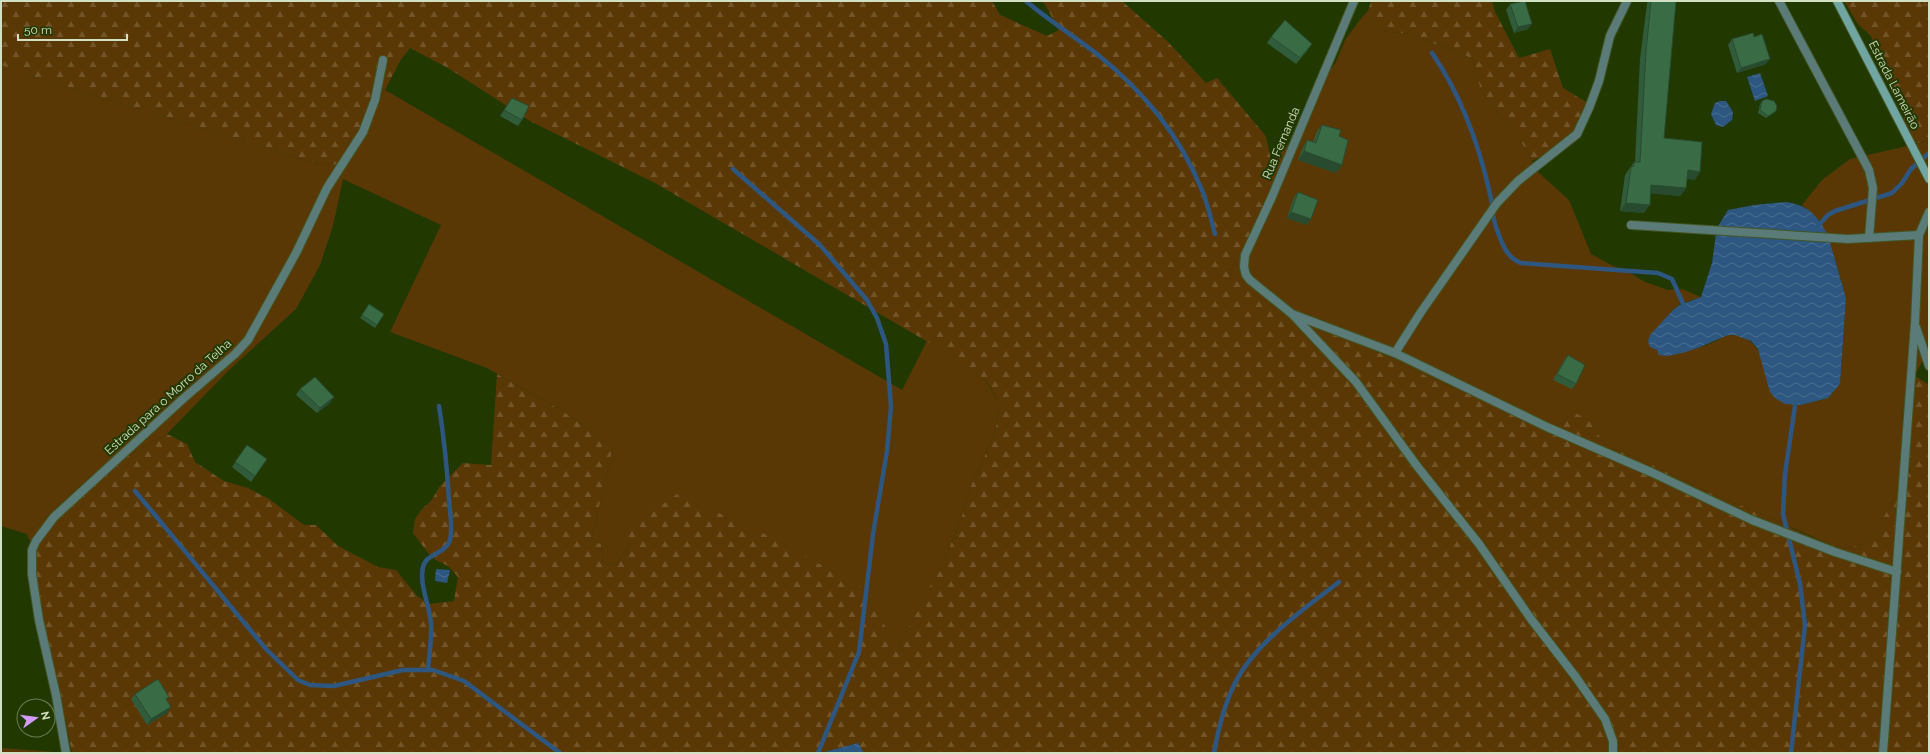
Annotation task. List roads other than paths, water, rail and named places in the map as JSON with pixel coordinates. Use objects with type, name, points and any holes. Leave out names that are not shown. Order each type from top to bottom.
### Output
[{"type":"street","name":"Rua Fernanda","points":[[1292,314],[1246,275],[1244,261],[1245,255],[1271,199],[1354,1]]},
{"type":"street","points":[[1395,353],[1421,312],[1497,203],[1518,181],[1577,134],[1599,81],[1610,36],[1627,1]]},
{"type":"street","points":[[1779,1],[1869,170],[1872,188],[1869,238]]},
{"type":"street","name":"Estrada Lameirão","points":[[1837,1],[1929,179]]},
{"type":"street","name":"Estrada para o Morro da Telha","points":[[66,753],[56,695],[39,620],[32,574],[32,550],[36,541],[54,517],[184,398],[235,354],[248,340],[296,253],[327,188],[363,132],[375,100],[383,60]]},
{"type":"street","points":[[1883,753],[1915,323],[1919,235],[1929,212]]},
{"type":"street","points":[[1631,225],[1848,239],[1919,235]]},
{"type":"street","points":[[1292,314],[1395,353],[1547,427],[1752,520],[1835,552],[1897,572]]},
{"type":"street","points":[[1292,314],[1356,382],[1417,466],[1479,544],[1531,619],[1605,718],[1613,741],[1614,753]]},
{"type":"street","points":[[1915,323],[1929,366]]},
{"type":"water","points":[[1760,73],[1768,96],[1755,101],[1747,77]]},
{"type":"water","points":[[1726,101],[1733,112],[1732,120],[1723,127],[1716,125],[1711,114],[1715,103]]},
{"type":"water","points":[[1786,202],[1801,206],[1812,212],[1828,235],[1717,228],[1728,210],[1754,205]]},
{"type":"water","points":[[1716,234],[1829,239],[1846,298],[1840,384],[1828,398],[1801,405],[1785,404],[1775,398],[1770,392],[1758,349],[1751,341],[1735,335],[1728,335],[1686,352],[1668,356],[1659,355],[1657,350],[1650,347],[1648,341],[1650,335],[1674,309],[1680,305],[1701,297],[1712,263]]},
{"type":"water","points":[[436,569],[450,570],[447,583],[435,581]]},
{"type":"water","points":[[858,743],[864,753],[821,753]]},
{"type":"waterway","points":[[1026,1],[1114,68],[1145,99],[1158,115],[1171,132],[1193,170],[1208,206],[1215,234]]},
{"type":"waterway","points":[[1432,53],[1452,86],[1468,121],[1486,176],[1495,223],[1502,243],[1511,257],[1521,263],[1658,273],[1672,279],[1685,308]]},
{"type":"waterway","points":[[1818,226],[1828,215],[1835,211],[1892,193],[1902,183],[1911,169],[1929,153]]},
{"type":"waterway","points":[[733,169],[820,245],[867,300],[877,318],[886,344],[891,407],[887,451],[873,534],[859,652],[818,753]]},
{"type":"waterway","points":[[1791,753],[1805,625],[1800,584],[1783,514],[1785,474],[1796,399]]},
{"type":"waterway","points":[[428,670],[431,624],[422,581],[423,567],[428,559],[448,545],[451,530],[445,453],[439,406]]},
{"type":"waterway","points":[[135,491],[266,649],[298,680],[310,685],[334,686],[403,670],[433,670],[464,681],[560,753]]},
{"type":"waterway","points":[[1214,753],[1228,700],[1235,683],[1244,668],[1267,641],[1281,628],[1339,582]]}]
